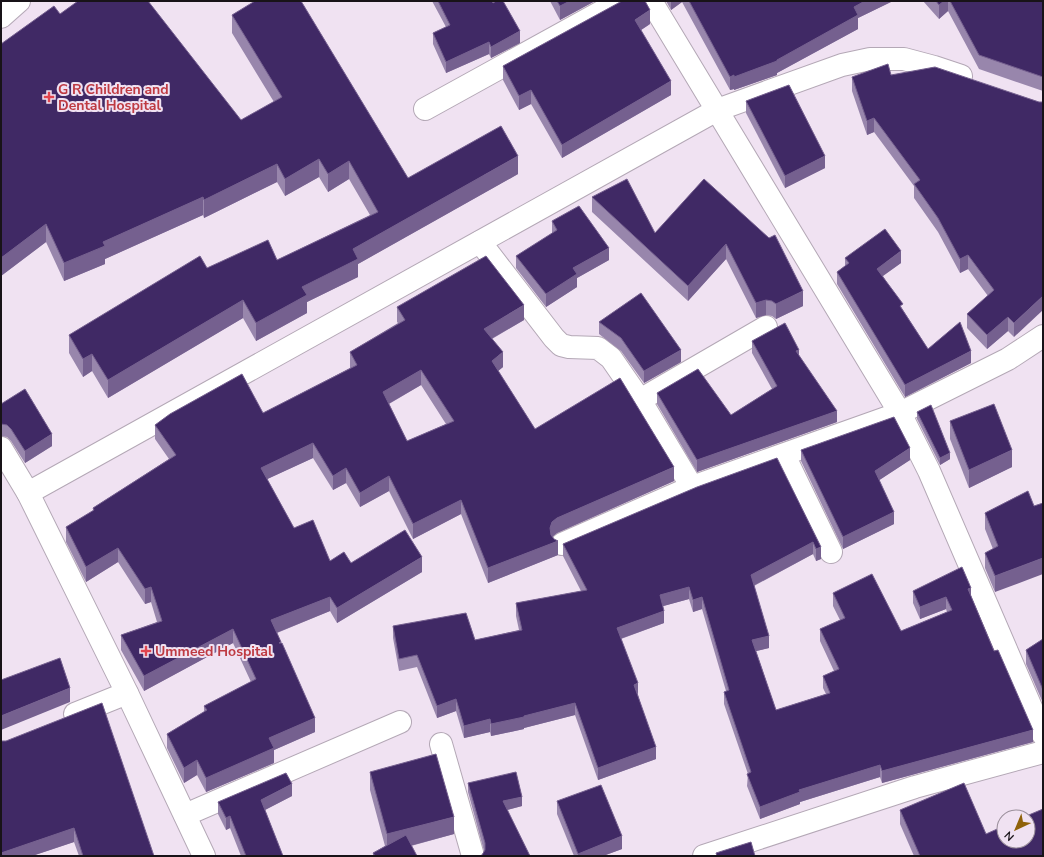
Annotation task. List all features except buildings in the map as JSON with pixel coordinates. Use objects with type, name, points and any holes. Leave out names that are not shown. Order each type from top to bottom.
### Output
[{"type":"street","points":[[1,17],[19,1]]},
{"type":"street","points":[[426,109],[621,1]]},
{"type":"street","points":[[651,1],[900,413],[929,471],[1043,735]]},
{"type":"street","points":[[28,493],[717,110],[842,64],[870,59],[904,60],[934,67],[977,82]]},
{"type":"street","points":[[480,242],[561,345],[598,348],[611,358],[640,400],[692,487]]},
{"type":"street","points":[[640,400],[766,327]]},
{"type":"street","points":[[562,544],[692,487],[900,413],[1008,359],[1043,336]]},
{"type":"street","points":[[1,448],[28,493],[128,693],[204,856]]},
{"type":"street","points":[[784,454],[831,552]]},
{"type":"street","points":[[60,720],[128,693]]},
{"type":"street","points":[[185,815],[400,722]]},
{"type":"street","points":[[441,744],[473,856]]},
{"type":"street","points":[[704,856],[915,787],[1043,752]]},
{"type":"place","name":"G R Children and Dental Hospital","points":[[49,97]]},
{"type":"place","name":"Ummeed Hospital","points":[[146,651]]}]
